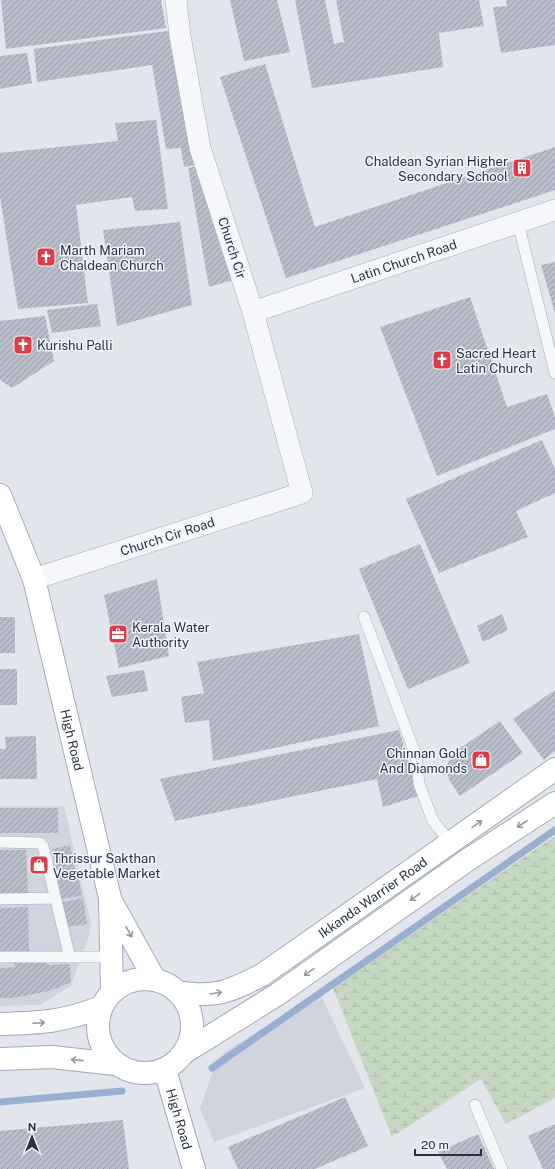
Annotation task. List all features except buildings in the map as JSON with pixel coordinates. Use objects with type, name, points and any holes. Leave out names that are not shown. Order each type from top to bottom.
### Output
[{"type":"main road","name":"High Road","points":[[0,495],[34,579],[110,898],[110,957],[106,999]]},
{"type":"main road","name":"Ikkanda Warrier Road","points":[[178,992],[202,996],[228,991],[262,975],[555,769]]},
{"type":"main road","name":"Ikkanda Warrier Road","points":[[185,1052],[278,994],[469,858],[555,803]]},
{"type":"main road","points":[[110,898],[155,980]]},
{"type":"main road","points":[[0,1024],[45,1023],[76,1017],[106,999],[129,982],[142,979],[155,980],[168,984],[178,992],[186,1002],[191,1014],[193,1027],[191,1040],[185,1052],[176,1062],[165,1070],[152,1074],[139,1074],[127,1071],[116,1064],[105,1053],[98,1038],[97,1023],[106,999]]},
{"type":"main road","points":[[0,1059],[52,1057],[116,1064]]},
{"type":"main road","name":"High Road","points":[[165,1070],[194,1169]]},
{"type":"street","name":"Church Cir","points":[[176,0],[180,36],[200,148],[253,312],[302,493]]},
{"type":"street","name":"Latin Church Road","points":[[253,312],[555,210]]},
{"type":"street","name":"Church Cir Road","points":[[34,579],[302,493]]},
{"type":"lane","points":[[518,222],[555,373]]},
{"type":"lane","points":[[364,616],[416,756],[419,784],[433,821],[450,842]]},
{"type":"lane","points":[[0,842],[40,843],[43,846],[68,954],[66,956]]},
{"type":"lane","points":[[0,899],[55,898]]},
{"type":"lane","points":[[0,957],[110,957]]},
{"type":"lane","points":[[475,1105],[502,1169]]},
{"type":"shaded area","name":"Thrissur Sakthan Vegetable Market","points":[[0,806],[64,806],[91,923],[89,936],[71,986],[40,1005],[0,1006]]},
{"type":"shaded area","points":[[320,993],[365,1088],[214,1142],[200,1109],[214,1067],[223,1053]]},
{"type":"green space","points":[[555,836],[555,1098],[506,1124],[481,1079],[392,1137],[333,988]]},
{"type":"waterway","points":[[212,1068],[555,830]]},
{"type":"waterway","points":[[0,1102],[122,1091]]},
{"type":"place","name":"Chaldean Syrian Higher Secondary School","points":[[522,168]]},
{"type":"place","name":"Marth Mariam Chaldean Church","points":[[46,257]]},
{"type":"place","name":"Kurishu Palli","points":[[23,345]]},
{"type":"place","name":"Sacred Heart Latin Church","points":[[442,360]]},
{"type":"place","name":"Kerala Water Authority","points":[[118,634]]},
{"type":"place","name":"Chinnan Gold And Diamonds","points":[[481,760]]},
{"type":"place","name":"Thrissur Sakthan Vegetable Market","points":[[39,865]]}]
